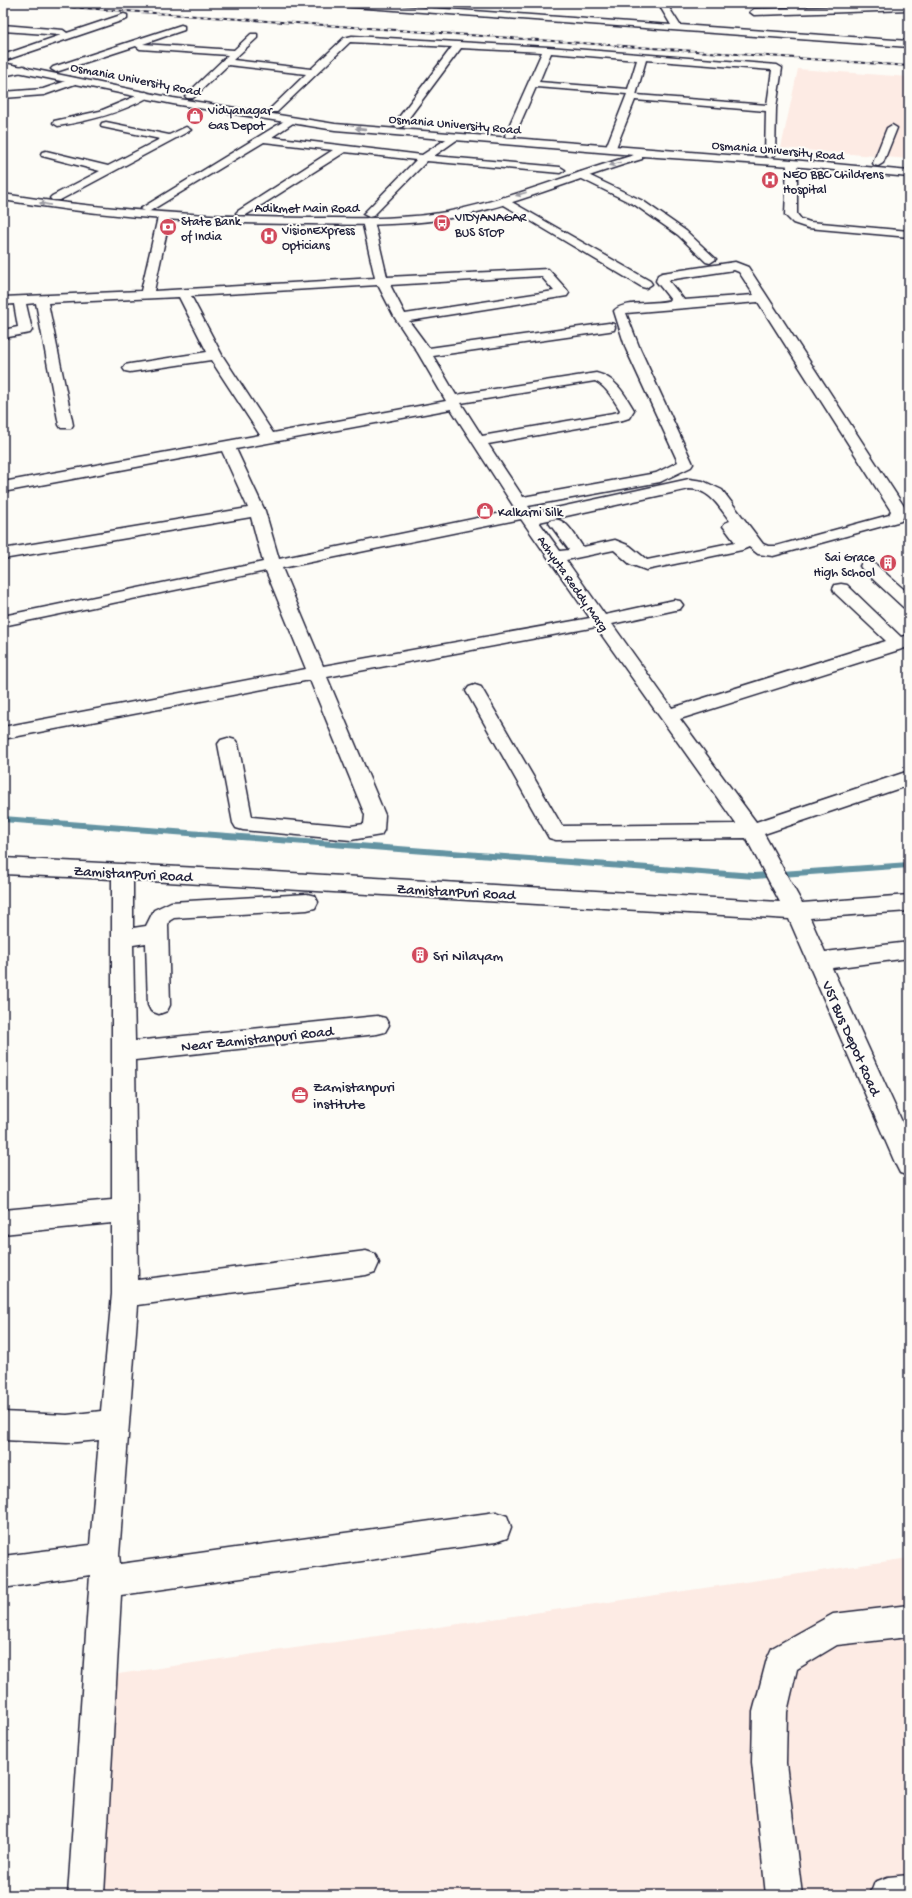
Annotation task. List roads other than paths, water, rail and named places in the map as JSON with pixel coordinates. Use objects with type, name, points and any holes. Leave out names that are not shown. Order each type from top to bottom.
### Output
[{"type":"street","points":[[325,3],[909,44]]},
{"type":"street","points":[[421,10],[428,3]]},
{"type":"street","points":[[653,3],[662,3],[677,27]]},
{"type":"street","points":[[748,3],[765,34]]},
{"type":"street","points":[[754,12],[909,7]]},
{"type":"street","points":[[774,12],[853,18]]},
{"type":"street","points":[[3,58],[124,17]]},
{"type":"street","points":[[3,28],[72,34]]},
{"type":"street","points":[[56,69],[181,28]]},
{"type":"street","points":[[190,96],[254,36]]},
{"type":"street","points":[[274,110],[347,40],[350,39],[548,50],[777,68],[771,108],[770,155]]},
{"type":"street","points":[[130,45],[235,53]]},
{"type":"street","points":[[398,125],[458,45]]},
{"type":"street","points":[[510,135],[548,50]]},
{"type":"street","points":[[612,147],[632,95],[642,57]]},
{"type":"street","name":"Osmania University Road","points":[[3,58],[190,96],[274,110],[398,125],[510,135],[612,147],[909,174]]},
{"type":"street","points":[[225,62],[314,72]]},
{"type":"street","name":"Osmania University Road","points":[[3,66],[146,95],[336,127],[582,147],[612,147]]},
{"type":"street","points":[[3,73],[24,70]]},
{"type":"street","points":[[3,95],[44,92],[75,81]]},
{"type":"street","points":[[533,84],[771,108]]},
{"type":"street","points":[[58,123],[110,112],[122,108],[146,95]]},
{"type":"street","points":[[146,209],[262,139],[289,120]]},
{"type":"street","points":[[106,124],[169,138]]},
{"type":"street","points":[[878,163],[880,154],[892,128]]},
{"type":"street","points":[[56,198],[186,130]]},
{"type":"street","points":[[368,217],[424,158],[454,137]]},
{"type":"street","points":[[262,139],[424,158],[560,170]]},
{"type":"street","points":[[582,147],[597,160]]},
{"type":"street","points":[[503,192],[560,170],[597,160],[626,148]]},
{"type":"street","points":[[242,214],[342,149]]},
{"type":"street","name":"Osmania University Road","points":[[654,150],[770,155],[909,165]]},
{"type":"street","name":"Adikmet Main Road","points":[[3,188],[56,198],[146,209],[242,214],[412,219],[445,215],[503,192],[558,182],[654,150]]},
{"type":"street","points":[[46,154],[110,170]]},
{"type":"street","points":[[792,163],[791,216],[797,221],[808,225],[909,234]]},
{"type":"street","points":[[582,175],[639,203],[682,233],[710,259]]},
{"type":"street","points":[[503,192],[646,284]]},
{"type":"street","name":"Adikmet Main Road","points":[[3,197],[64,207],[164,217],[257,221],[368,217],[447,205],[481,195]]},
{"type":"street","points":[[147,294],[164,217]]},
{"type":"street","name":"Achyuta Reddy Marg","points":[[368,217],[382,281],[401,318],[526,515],[668,716],[752,831],[791,903]]},
{"type":"street","points":[[831,221],[909,228]]},
{"type":"street","points":[[3,621],[272,565],[689,484],[698,484],[716,493],[757,547],[763,551],[783,550],[895,518],[899,511],[741,267],[730,266],[662,278],[662,281],[677,298],[678,302],[674,304]]},
{"type":"street","points":[[3,301],[182,293],[544,272],[563,293],[401,318]]},
{"type":"street","points":[[182,293],[214,355],[269,438]]},
{"type":"street","points":[[526,515],[660,477],[677,470],[686,464],[633,349],[620,311],[632,308],[674,304],[762,298]]},
{"type":"street","points":[[41,299],[66,425]]},
{"type":"street","points":[[3,334],[25,330],[19,300]]},
{"type":"street","points":[[425,354],[609,327]]},
{"type":"street","points":[[130,368],[214,355]]},
{"type":"street","points":[[3,487],[454,402],[596,377],[604,379],[612,386],[628,410],[624,415],[618,417],[478,441]]},
{"type":"street","points":[[227,446],[257,511],[272,565],[375,815],[374,830],[351,834],[243,823],[228,744]]},
{"type":"street","points":[[677,470],[689,484]]},
{"type":"street","points":[[526,515],[556,523],[693,498],[708,500],[743,540],[742,545],[735,548],[646,565],[637,563],[622,546],[615,545],[556,557]]},
{"type":"street","points":[[3,554],[257,511]]},
{"type":"street","points":[[556,523],[578,552]]},
{"type":"street","points":[[868,566],[909,603]]},
{"type":"street","points":[[841,589],[904,642]]},
{"type":"street","points":[[3,733],[317,672],[601,621],[674,605]]},
{"type":"street","points":[[668,716],[904,642]]},
{"type":"street","points":[[475,691],[556,833],[752,831],[909,778]]},
{"type":"street","name":"ZamistanPuri Road","points":[[3,866],[122,873],[791,903],[909,903]]},
{"type":"street","points":[[86,1895],[105,1570],[125,1294],[125,1210],[131,1052],[122,938],[122,873]]},
{"type":"street","points":[[238,906],[239,878]]},
{"type":"street","points":[[159,1005],[159,919],[171,910],[307,902]]},
{"type":"street","name":"VST Bus Depot Road","points":[[791,903],[909,1165]]},
{"type":"street","points":[[122,938],[158,933]]},
{"type":"street","points":[[818,961],[909,950]]},
{"type":"street","name":"Near Zamistanpuri Road","points":[[131,1052],[377,1025]]},
{"type":"street","points":[[3,1222],[125,1210]]},
{"type":"street","points":[[125,1294],[366,1263]]},
{"type":"street","points":[[3,1426],[67,1429],[115,1424]]},
{"type":"street","points":[[3,1572],[105,1570],[496,1527]]},
{"type":"street","points":[[784,1895],[769,1763],[770,1712],[783,1659],[833,1630],[909,1621]]},
{"type":"street","points":[[888,1895],[909,1893]]},
{"type":"waterway","points":[[3,819],[754,876],[909,865]]},
{"type":"railway","points":[[12,3],[909,66]]},
{"type":"place","name":"Vidyanagar Gas Depot","points":[[195,116]]},
{"type":"place","name":"NEO BBC Childrens Hospital","points":[[770,180]]},
{"type":"place","name":"VIDYANAGAR BUS STOP","points":[[442,223]]},
{"type":"place","name":"State Bank of India","points":[[168,227]]},
{"type":"place","name":"VisionExpress Opticians","points":[[269,236]]},
{"type":"place","name":"Kalkarni Silk","points":[[485,511]]},
{"type":"place","name":"Sai Grace High School","points":[[888,563]]},
{"type":"place","name":"Sri Nilayam","points":[[420,955]]},
{"type":"place","name":"Zamistanpuri institute","points":[[300,1095]]}]
